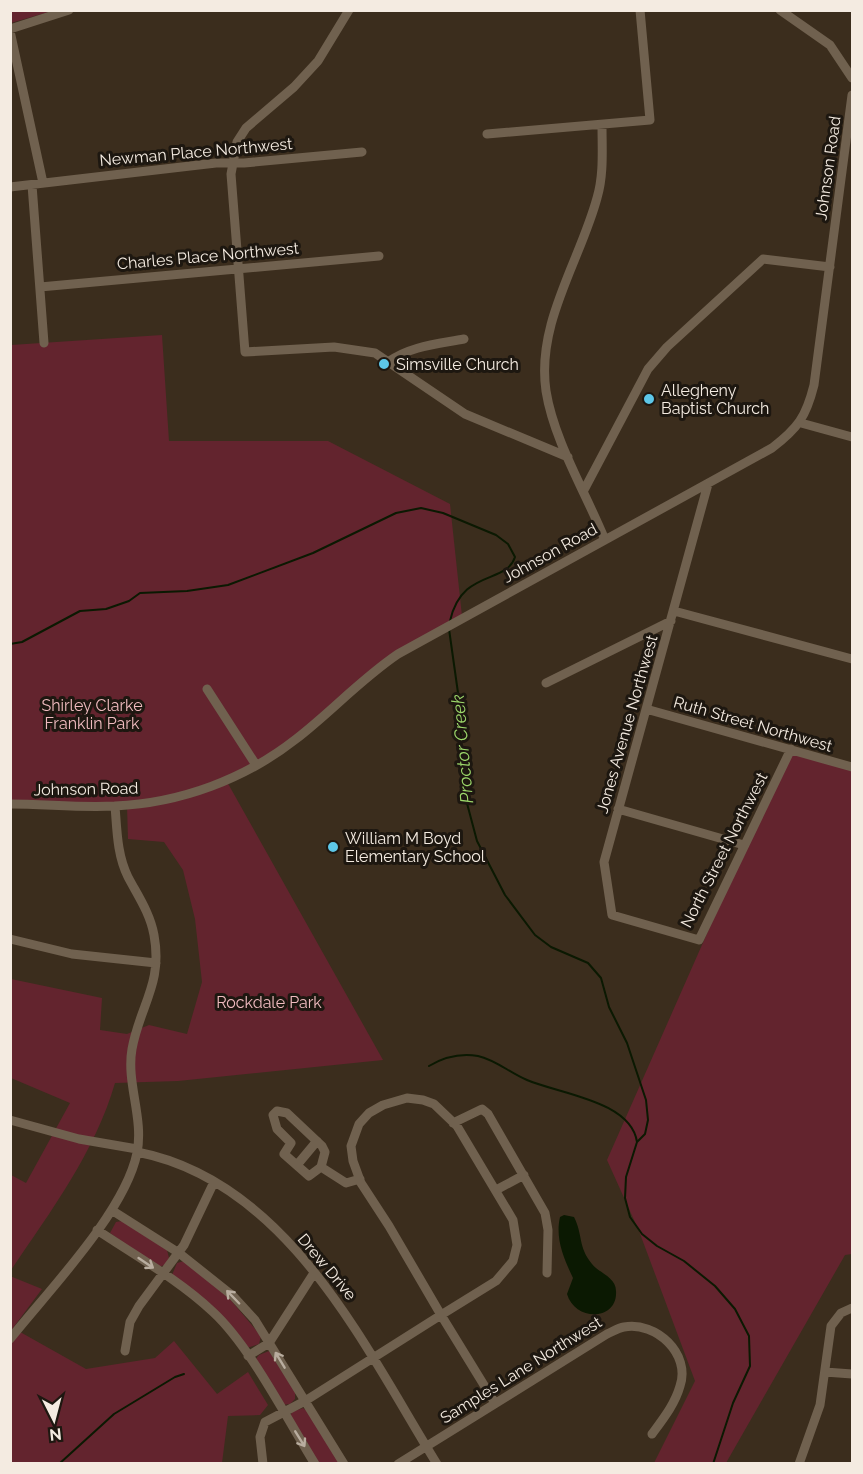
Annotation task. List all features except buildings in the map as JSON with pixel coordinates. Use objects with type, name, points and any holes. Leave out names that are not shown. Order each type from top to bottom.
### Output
[{"type":"street","points":[[43,183],[10,30],[69,10]]},
{"type":"street","points":[[349,10],[318,61],[294,87],[246,128],[237,142],[231,164],[244,352],[354,348],[375,353],[465,414],[568,457]]},
{"type":"street","points":[[487,134],[650,120],[640,10]]},
{"type":"street","points":[[780,10],[830,45],[852,78]]},
{"type":"street","name":"Johnson Road","points":[[10,804],[115,806],[187,795],[218,784],[256,765],[298,738],[383,665],[772,448],[801,423],[814,385],[852,95]]},
{"type":"street","points":[[602,125],[598,195],[557,307],[545,361],[546,391],[555,423],[605,540]]},
{"type":"street","name":"Newman Place Northwest","points":[[10,187],[216,163],[231,164],[362,152]]},
{"type":"street","points":[[32,185],[44,343]]},
{"type":"street","name":"Charles Place Northwest","points":[[40,287],[379,256]]},
{"type":"street","points":[[584,490],[648,369],[667,347],[734,285],[764,259],[830,267]]},
{"type":"street","points":[[388,362],[397,356],[424,346],[464,339]]},
{"type":"street","points":[[801,423],[852,437]]},
{"type":"street","name":"Jones Avenue Northwest","points":[[670,931],[612,915],[604,862],[708,484]]},
{"type":"street","points":[[674,610],[852,659]]},
{"type":"street","points":[[546,684],[671,621]]},
{"type":"street","points":[[207,689],[256,765]]},
{"type":"street","name":"Ruth Street Northwest","points":[[646,709],[852,767]]},
{"type":"street","name":"North Street Northwest","points":[[670,931],[699,940],[791,749]]},
{"type":"street","points":[[10,1339],[113,1211],[130,1174],[137,1151],[139,1129],[132,1050],[153,989],[156,963],[153,934],[148,916],[121,857],[115,806]]},
{"type":"street","points":[[618,808],[744,845]]},
{"type":"street","points":[[10,939],[72,954],[156,963]]},
{"type":"street","points":[[263,1464],[261,1427],[265,1422],[305,1401],[441,1315],[496,1281],[513,1260],[517,1245],[513,1220],[453,1123],[445,1112],[423,1100],[407,1098],[383,1105],[359,1124],[354,1137],[353,1161],[360,1179],[441,1315],[495,1403]]},
{"type":"street","points":[[453,1123],[482,1109],[488,1114],[548,1220],[547,1273]]},
{"type":"street","points":[[277,1111],[287,1113],[316,1141],[325,1152],[321,1167],[309,1176],[284,1154],[291,1143],[277,1129],[273,1115],[277,1111]]},
{"type":"street","name":"Drew Drive","points":[[10,1120],[79,1139],[164,1157],[214,1182],[247,1204],[275,1229],[348,1316],[437,1464]]},
{"type":"street","points":[[297,1166],[316,1141]]},
{"type":"street","points":[[321,1167],[346,1183],[360,1179]]},
{"type":"street","points":[[496,1190],[524,1175]]},
{"type":"street","points":[[125,1351],[130,1322],[139,1306],[179,1252],[214,1182]]},
{"type":"street","points":[[113,1211],[179,1252],[233,1296],[255,1320],[344,1464]]},
{"type":"street","points":[[97,1230],[164,1275],[214,1313],[248,1356],[315,1464]]},
{"type":"street","points":[[248,1356],[269,1343],[314,1273]]},
{"type":"street","points":[[799,1464],[820,1405],[831,1326],[841,1313],[852,1308]]},
{"type":"street","name":"Samples Lane Northwest","points":[[398,1464],[607,1334],[623,1327],[643,1328],[666,1339],[682,1359],[681,1385],[667,1414],[652,1434]]},
{"type":"street","points":[[825,1372],[852,1374]]},
{"type":"green space","points":[[11,10],[52,10],[52,11],[11,23]]},
{"type":"green space","points":[[162,335],[169,441],[328,441],[450,504],[462,616],[420,640],[312,728],[226,780],[383,1060],[178,1081],[115,1083],[84,1157],[11,1270],[11,1175],[26,1183],[70,1103],[11,1078],[11,979],[102,998],[100,1030],[127,1034],[149,1025],[187,1034],[202,982],[195,919],[183,870],[164,842],[128,839],[127,805],[11,803],[11,345]]},
{"type":"green space","points":[[789,748],[852,766],[852,1254],[845,1255],[726,1463],[654,1463],[695,1381],[639,1231],[607,1160]]},
{"type":"green space","points":[[122,1221],[167,1250],[169,1258],[165,1265],[158,1267],[110,1233],[116,1222]]},
{"type":"green space","points":[[184,1261],[229,1298],[261,1336],[259,1344],[247,1348],[172,1275],[177,1263]]},
{"type":"green space","points":[[10,1276],[42,1289],[13,1328],[86,1369],[155,1358],[174,1341],[217,1394],[248,1372],[268,1405],[260,1415],[228,1416],[222,1463],[11,1463]]},
{"type":"green space","points":[[269,1351],[295,1392],[295,1399],[290,1404],[282,1405],[255,1360],[259,1355]]},
{"type":"green space","points":[[303,1408],[340,1463],[318,1463],[290,1417],[292,1412]]},
{"type":"shaded area","points":[[564,1215],[574,1217],[588,1258],[615,1286],[615,1301],[603,1313],[595,1314],[578,1310],[571,1303],[567,1294],[573,1278],[560,1241],[560,1217]]},
{"type":"waterway","name":"Proctor Creek","points":[[10,644],[22,642],[80,611],[106,609],[129,601],[140,593],[187,591],[228,585],[313,553],[396,513],[421,508],[443,513],[496,535],[508,544],[515,557],[510,566],[503,571],[473,585],[464,593],[456,604],[450,621]]},
{"type":"waterway","name":"Proctor Creek","points":[[449,629],[459,700],[464,792],[477,841],[505,895],[535,935],[551,947],[588,963],[601,978],[609,1007],[627,1043],[646,1100],[648,1120],[645,1134],[637,1142],[626,1177],[625,1198],[630,1217],[642,1234],[657,1246],[684,1261],[715,1286],[735,1309],[749,1336],[750,1366],[733,1403],[713,1464]]},
{"type":"waterway","points":[[429,1066],[440,1060],[459,1055],[485,1058],[527,1080],[608,1108],[622,1117],[632,1128],[637,1142]]},
{"type":"waterway","points":[[59,1464],[114,1414],[175,1377],[184,1374]]},
{"type":"place","name":"Simsville Church","points":[[384,364]]},
{"type":"place","name":"Allegheny Baptist Church","points":[[649,399]]},
{"type":"place","name":"William M Boyd Elementary School","points":[[333,847]]},
{"type":"park label","name":"Shirley Clarke Franklin Park","points":[[92,714]]},
{"type":"park label","name":"Rockdale Park","points":[[269,1002]]}]
